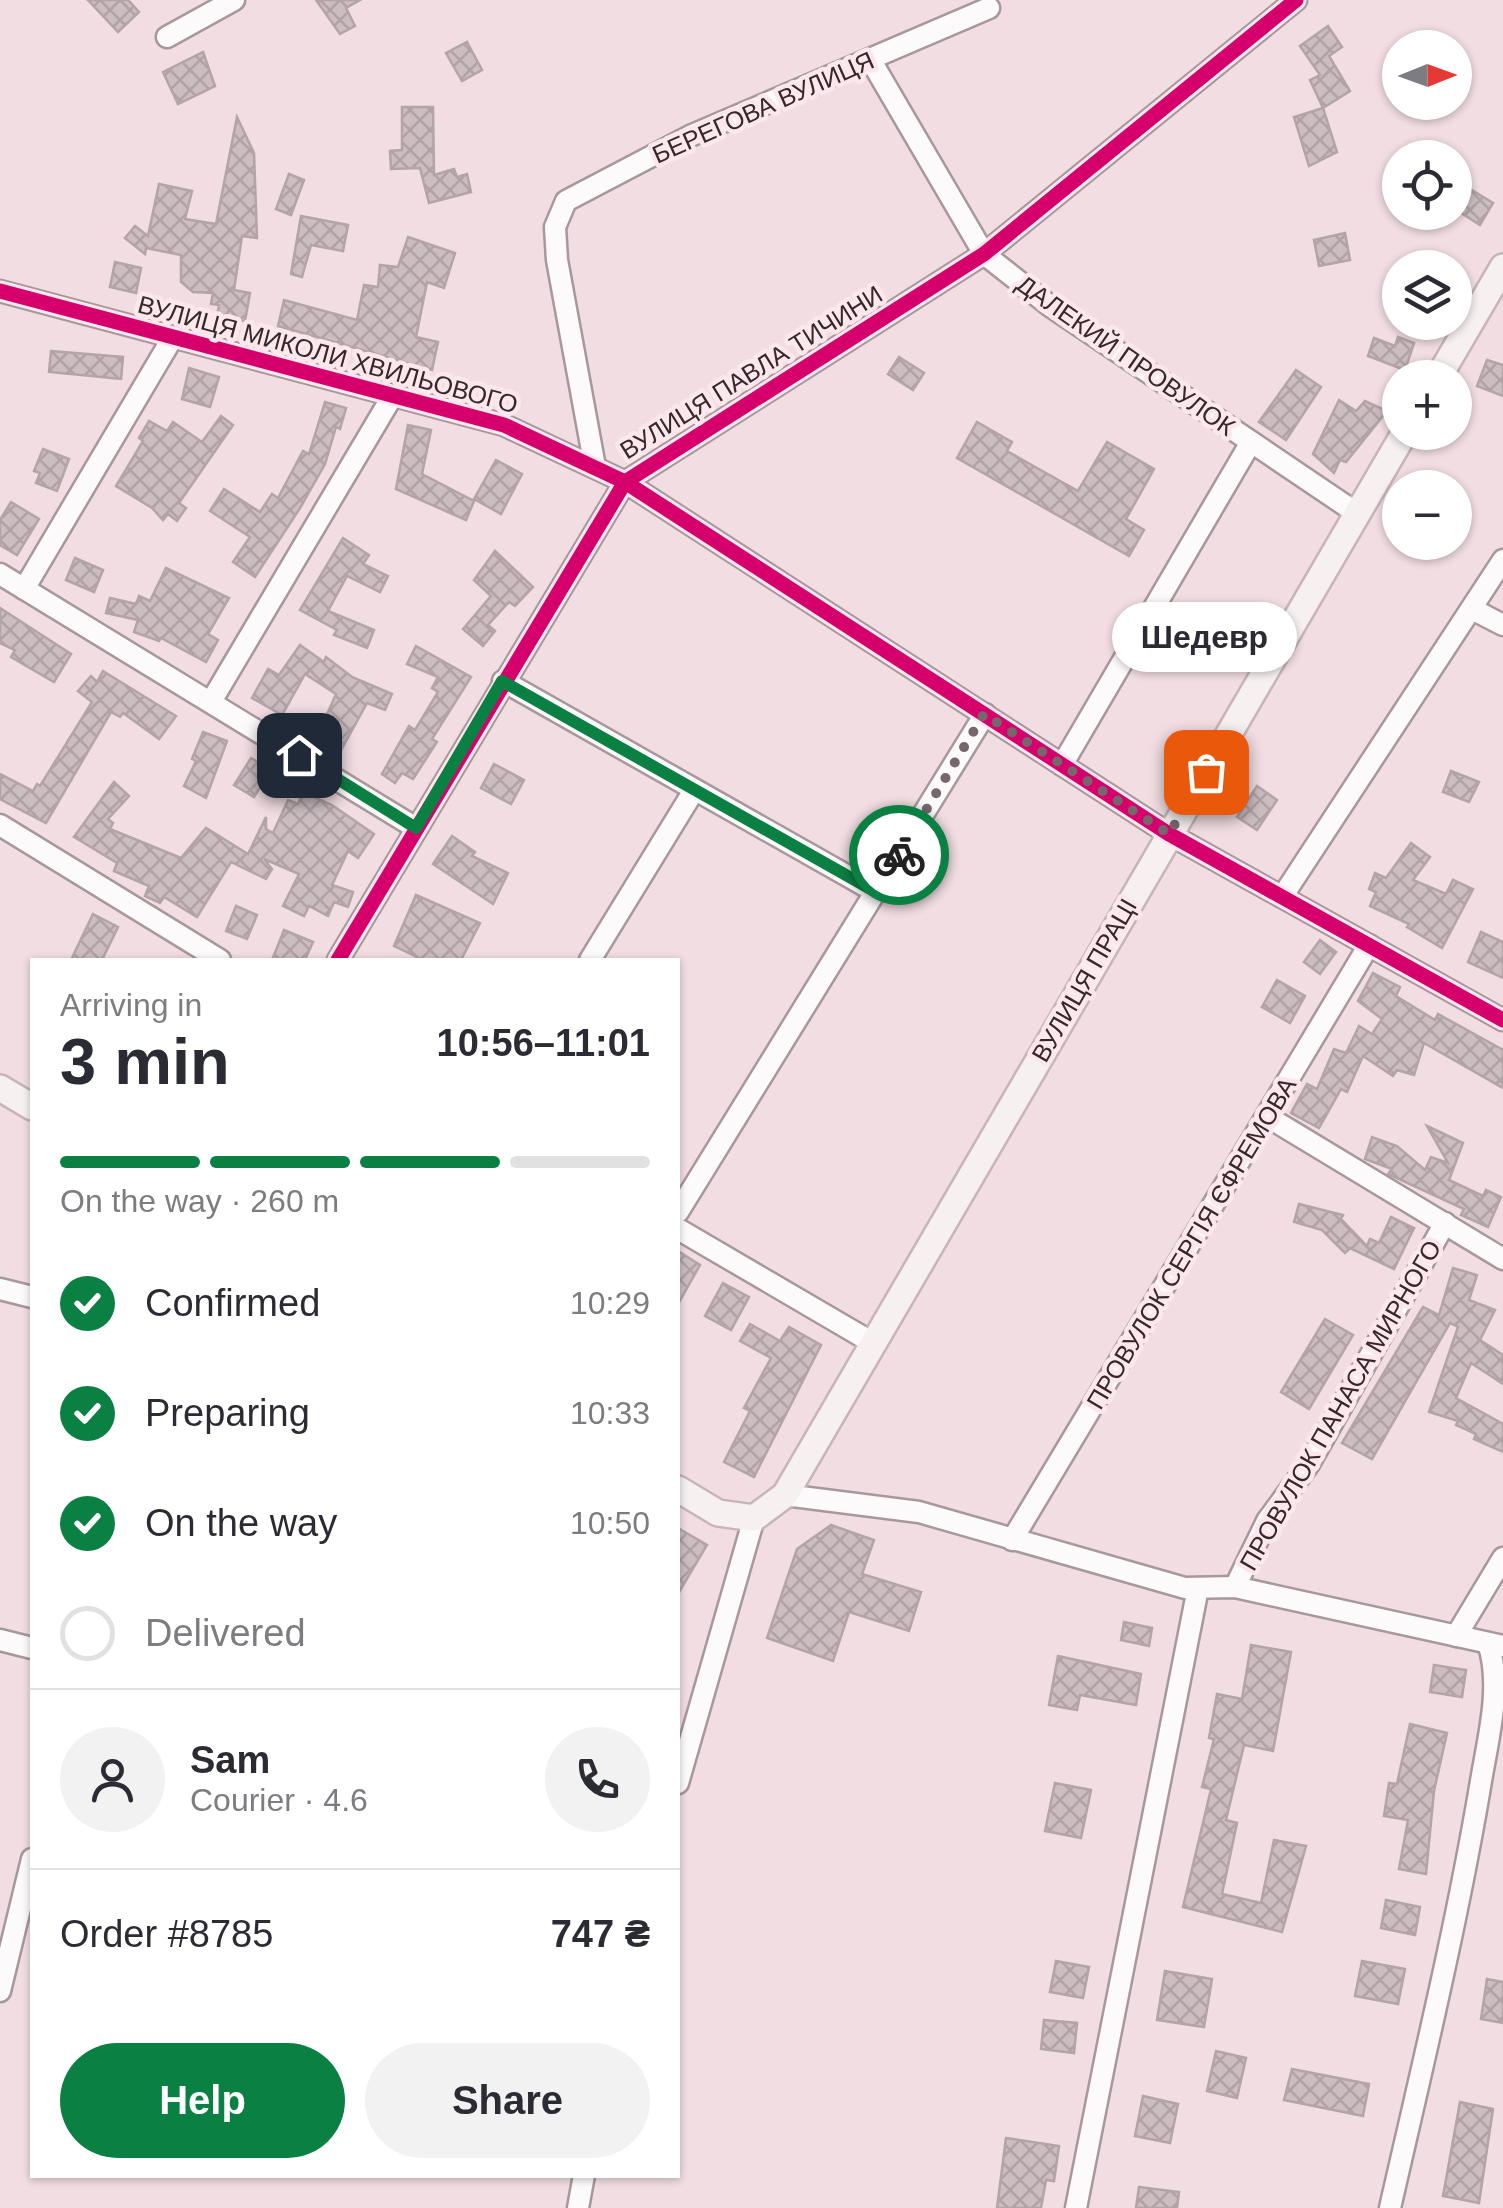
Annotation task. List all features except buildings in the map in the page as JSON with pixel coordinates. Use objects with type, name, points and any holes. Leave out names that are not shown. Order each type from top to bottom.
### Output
[{"type":"main road","points":[[1449,360],[1503,267]]},
{"type":"main road","name":"ВУЛИЦЯ ПРАЦІ","points":[[754,1518],[785,1495],[1395,450]]},
{"type":"main road","points":[[0,1088],[30,1106]]},
{"type":"main road","points":[[680,1490],[718,1512],[754,1518]]},
{"type":"street","points":[[167,38],[234,0]]},
{"type":"street","name":"ВУЛИЦЯ ПАВЛА ТИЧИНИ","points":[[339,958],[502,681],[625,482],[984,254],[1296,0]]},
{"type":"street","name":"БЕРЕГОВА ВУЛИЦЯ","points":[[595,467],[557,260],[556,228],[566,201],[690,136],[989,8]]},
{"type":"street","name":"ДАЛЕКИЙ ПРОВУЛОК","points":[[870,60],[984,254],[1050,306],[1358,514]]},
{"type":"street","name":"ВУЛИЦЯ МИКОЛИ ХВИЛЬОВОГО","points":[[0,290],[504,425],[595,467],[625,482],[1169,834],[1503,1020]]},
{"type":"street","points":[[24,589],[173,337]]},
{"type":"street","points":[[212,700],[393,396]]},
{"type":"street","points":[[1062,765],[1252,442]]},
{"type":"street","points":[[1282,897],[1503,560]]},
{"type":"street","points":[[0,574],[416,828]]},
{"type":"street","points":[[1472,609],[1503,625]]},
{"type":"street","points":[[502,681],[876,892]]},
{"type":"street","points":[[680,1209],[984,714]]},
{"type":"street","points":[[591,958],[694,792]]},
{"type":"street","points":[[0,825],[217,958]]},
{"type":"street","name":"ПРОВУЛОК СЕРГІЯ ЄФРЕМОВА","points":[[1012,1540],[1369,945]]},
{"type":"street","points":[[1268,1117],[1503,1259]]},
{"type":"street","name":"ПРОВУЛОК ПАНАСА МИРНОГО","points":[[1235,1587],[1267,1521],[1309,1464],[1445,1223]]},
{"type":"street","points":[[680,1230],[873,1344]]},
{"type":"street","points":[[0,1289],[30,1296]]},
{"type":"street","points":[[785,1495],[919,1512],[1198,1588],[1235,1587],[1496,1644],[1494,1698],[1466,1873],[1390,2208]]},
{"type":"street","points":[[680,1776],[754,1518]]},
{"type":"street","points":[[1456,1636],[1503,1558]]},
{"type":"street","points":[[1076,2208],[1198,1588]]},
{"type":"street","points":[[0,1640],[30,1648]]},
{"type":"street","points":[[0,1991],[30,1867]]},
{"type":"street","points":[[578,2208],[583,2178]]},
{"type":"cycle path","points":[[339,958],[625,482],[984,254],[1296,0]]},
{"type":"cycle path","points":[[0,291],[504,425],[625,482],[1169,834],[1503,1020]]},
{"type":"way so far","points":[[899,855],[984,714],[1169,834],[1206,772]]},
{"type":"place","name":"Шедевр","points":[[1206,772]]},
{"type":"route","points":[[299,755],[416,828],[502,681],[876,892],[899,855]]}]
